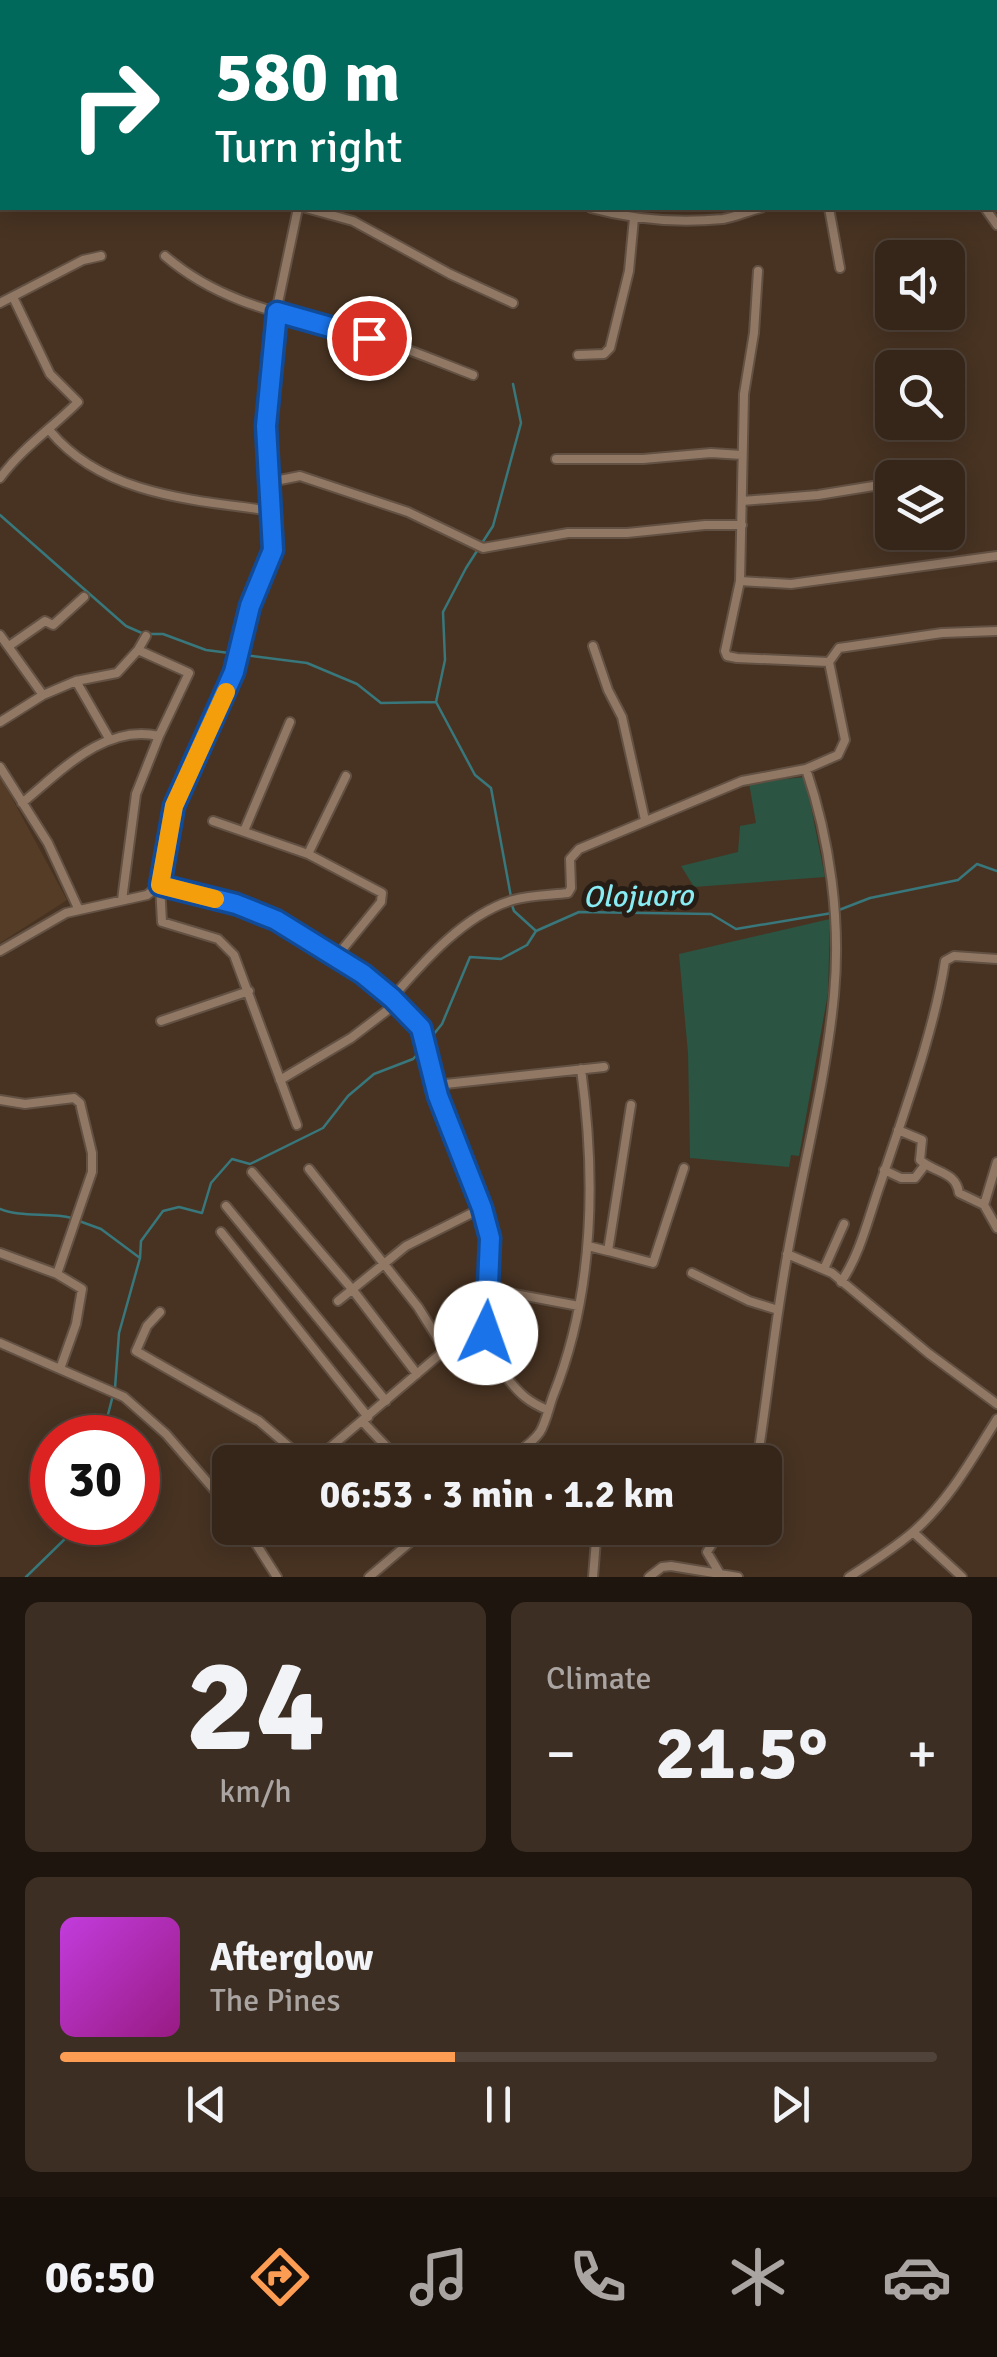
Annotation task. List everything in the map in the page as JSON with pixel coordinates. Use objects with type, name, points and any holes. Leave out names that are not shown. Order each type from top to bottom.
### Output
[{"type":"street","points":[[297,1125],[250,991],[227,944],[162,922],[158,904],[174,806],[239,655],[250,606],[273,550],[266,426],[277,312],[298,210]]},
{"type":"street","points":[[313,210],[353,221],[512,303]]},
{"type":"street","points":[[600,210],[634,218],[679,219],[721,219],[750,210]]},
{"type":"street","points":[[677,210],[679,219]]},
{"type":"street","points":[[828,210],[840,268]]},
{"type":"street","points":[[578,355],[604,354],[610,348],[629,271],[634,218]]},
{"type":"street","points":[[0,303],[83,260],[101,256]]},
{"type":"street","points":[[165,256],[186,274],[232,300],[386,342],[473,376]]},
{"type":"street","points":[[758,271],[754,333],[744,394],[740,582],[725,652],[727,656],[829,662]]},
{"type":"street","points":[[0,478],[24,450],[78,402],[50,374],[13,297]]},
{"type":"street","points":[[50,430],[75,456],[149,492],[273,511]]},
{"type":"street","points":[[556,459],[644,459],[711,453],[742,456]]},
{"type":"street","points":[[270,482],[300,476],[408,512],[480,546],[568,533],[742,525]]},
{"type":"street","points":[[742,501],[875,486]]},
{"type":"street","points":[[740,582],[792,584],[997,556]]},
{"type":"street","points":[[9,646],[45,621],[53,625],[84,597]]},
{"type":"street","points":[[280,1080],[351,1038],[395,1000],[412,976],[468,924],[513,900],[568,894],[572,888],[572,854],[742,781],[806,769],[838,755],[844,740],[829,662],[833,652],[843,647],[942,633],[997,631]]},
{"type":"street","points":[[0,635],[43,695]]},
{"type":"street","points":[[0,722],[43,695],[76,681],[111,676],[124,668],[146,636]]},
{"type":"street","points":[[593,646],[622,717],[645,820]]},
{"type":"street","points":[[122,900],[134,802],[189,673],[138,650]]},
{"type":"street","points":[[76,681],[110,740]]},
{"type":"street","points":[[244,832],[290,722]]},
{"type":"street","points":[[22,803],[75,760],[110,740],[135,733],[159,736]]},
{"type":"street","points":[[0,767],[48,843],[78,908]]},
{"type":"street","points":[[759,1445],[787,1254],[831,1019],[835,970],[822,816],[806,769]]},
{"type":"street","points":[[308,854],[346,776]]},
{"type":"street","points":[[213,822],[308,854],[382,893],[382,902],[337,956]]},
{"type":"street","points":[[0,951],[53,918],[78,908],[148,895],[160,885]]},
{"type":"street","points":[[160,885],[256,911],[337,956],[395,1000],[425,1035],[436,1085],[490,1238],[486,1333],[503,1374],[525,1400],[548,1410]]},
{"type":"street","points":[[842,1282],[854,1260],[898,1130],[940,992],[945,961],[954,956],[997,959]]},
{"type":"street","points":[[162,1022],[250,991]]},
{"type":"street","points":[[436,1085],[604,1067]]},
{"type":"street","points":[[526,1445],[538,1435],[566,1362],[588,1246],[591,1146],[581,1069]]},
{"type":"street","points":[[0,1100],[25,1104],[78,1099],[92,1153],[92,1172],[57,1274]]},
{"type":"street","points":[[608,1250],[631,1105]]},
{"type":"street","points":[[898,1130],[922,1140],[920,1160],[950,1176],[959,1193],[984,1205],[997,1228]]},
{"type":"street","points":[[984,1205],[997,1162]]},
{"type":"street","points":[[884,1170],[902,1178],[915,1178],[925,1165]]},
{"type":"street","points":[[588,1246],[653,1262],[684,1168]]},
{"type":"street","points":[[310,1170],[384,1262],[445,1350]]},
{"type":"street","points":[[252,1172],[352,1289],[417,1374]]},
{"type":"street","points":[[226,1206],[386,1400]]},
{"type":"street","points":[[338,1301],[419,1238],[482,1208]]},
{"type":"street","points":[[824,1269],[844,1224]]},
{"type":"street","points":[[221,1232],[386,1445]]},
{"type":"street","points":[[0,1253],[57,1274],[84,1293],[60,1369]]},
{"type":"street","points":[[787,1254],[824,1269],[997,1404]]},
{"type":"street","points":[[692,1273],[749,1301],[778,1310]]},
{"type":"street","points":[[488,1289],[578,1306]]},
{"type":"street","points":[[160,1312],[147,1326],[136,1351],[244,1412],[288,1445]]},
{"type":"street","points":[[332,1445],[445,1350],[468,1337],[486,1333]]},
{"type":"street","points":[[0,1343],[124,1397],[166,1434],[212,1487]]},
{"type":"street","points":[[849,1577],[913,1532],[950,1492],[997,1419]]},
{"type":"street","points":[[913,1532],[962,1577]]},
{"type":"street","points":[[257,1545],[277,1577]]},
{"type":"street","points":[[369,1577],[407,1545]]},
{"type":"street","points":[[593,1577],[596,1545]]},
{"type":"street","points":[[711,1545],[707,1552],[720,1574]]},
{"type":"street","points":[[384,1564],[387,1577]]},
{"type":"street","points":[[649,1577],[662,1566],[738,1577]]},
{"type":"shaded area","points":[[0,776],[67,900],[0,943]]},
{"type":"green space","points":[[805,777],[825,877],[694,887],[681,866],[738,852],[740,826],[756,823],[749,783]]},
{"type":"green space","points":[[830,919],[828,993],[799,1156],[791,1155],[789,1167],[690,1158],[688,1053],[679,954]]},
{"type":"waterway","points":[[436,702],[445,660],[443,612],[493,526],[521,423],[513,384]]},
{"type":"waterway","points":[[0,515],[126,626],[144,634],[163,634],[206,650],[307,663],[357,684],[381,703],[436,702],[475,775],[491,788],[511,897]]},
{"type":"waterway","name":"Olojuoro","points":[[839,910],[870,898],[958,880],[977,864],[997,871]]},
{"type":"waterway","points":[[512,905],[536,931]]},
{"type":"waterway","name":"Olojuoro","points":[[429,1040],[442,1024],[470,957],[501,959],[527,945],[536,931],[579,912],[711,914],[736,929],[832,913]]},
{"type":"waterway","name":"Olojuoro","points":[[115,1388],[119,1333],[141,1241],[163,1211],[179,1207],[202,1213],[211,1183],[232,1159],[250,1164],[323,1128],[348,1096],[374,1074],[413,1059],[424,1047]]},
{"type":"waterway","points":[[0,1209],[72,1218]]},
{"type":"waterway","points":[[79,1221],[101,1229],[140,1258]]},
{"type":"waterway","name":"Olojuoro","points":[[108,1415],[113,1395]]},
{"type":"waterway","name":"Olojuoro","points":[[26,1577],[59,1545]]},
{"type":"slow traffic","points":[[215,899],[160,885],[174,806],[226,692]]},
{"type":"route","points":[[369,338],[277,312],[266,426],[273,550],[250,606],[234,672],[174,806],[160,885],[236,904],[276,920],[363,974],[421,1028],[438,1096],[490,1238],[486,1333]]}]
